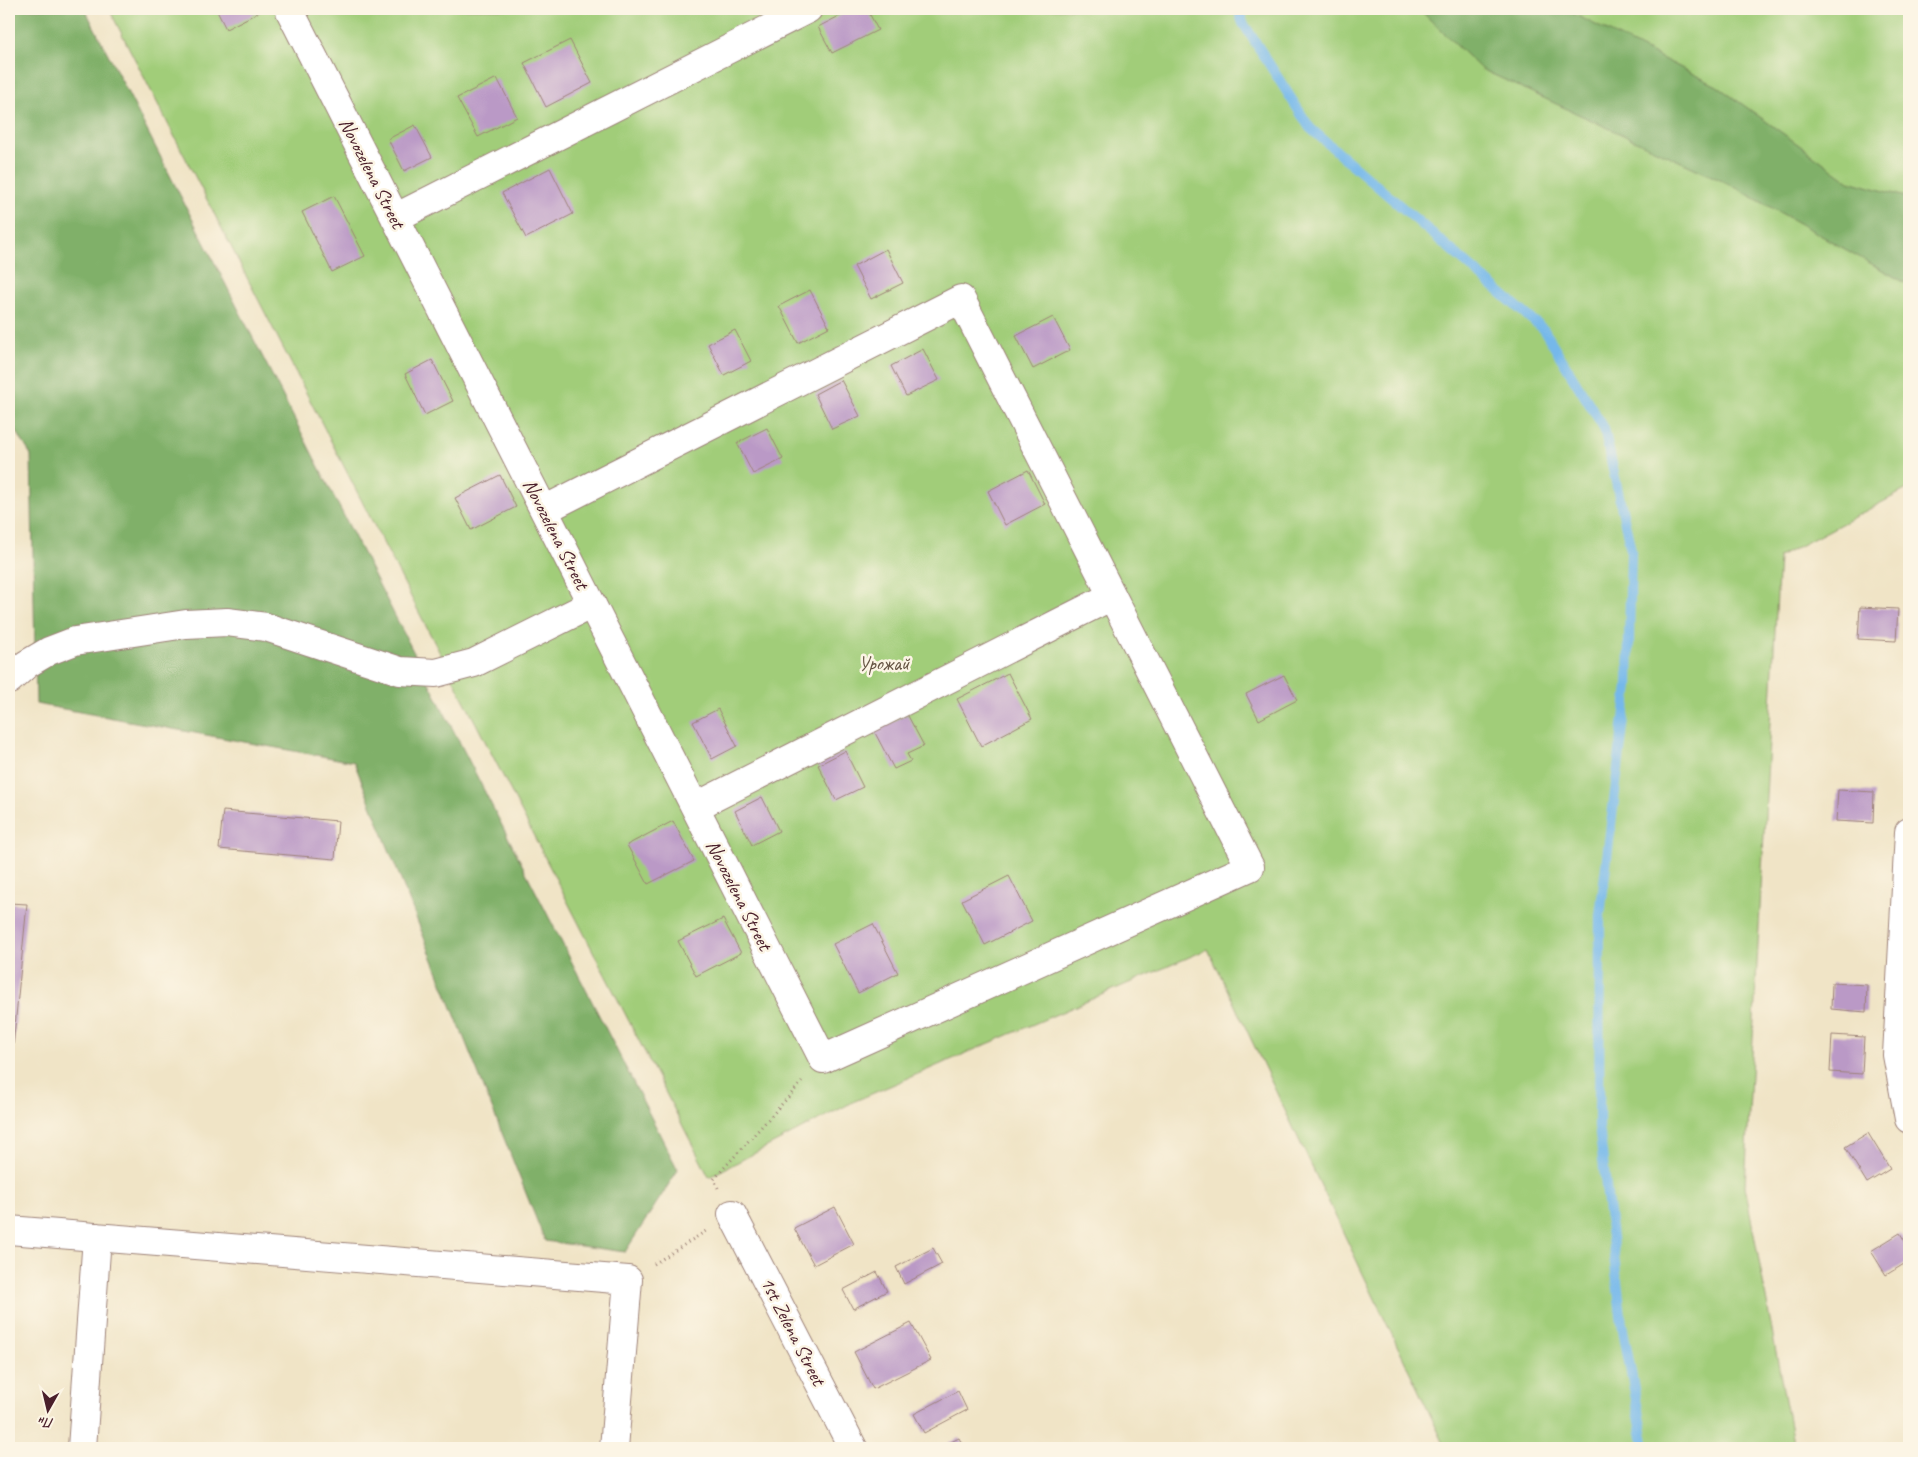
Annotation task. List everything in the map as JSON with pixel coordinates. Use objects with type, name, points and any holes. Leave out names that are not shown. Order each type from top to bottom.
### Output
[{"type":"street","name":"Novozelena Street","points":[[289,9],[823,1059]]},
{"type":"street","points":[[395,218],[808,9]]},
{"type":"street","points":[[544,510],[961,299],[1250,867],[823,1059]]},
{"type":"street","points":[[694,807],[1112,596]]},
{"type":"street","points":[[9,680],[27,664],[49,650],[75,641],[186,624],[227,622],[266,628],[400,671],[436,672],[474,664],[592,604]]},
{"type":"street","points":[[1909,832],[1903,1051],[1909,1119]]},
{"type":"street","name":"1st Zelena Street","points":[[732,1214],[854,1448]]},
{"type":"street","points":[[9,1230],[628,1280],[614,1448]]},
{"type":"street","points":[[82,1448],[97,1237]]},
{"type":"path","points":[[714,1179],[823,1059]]},
{"type":"path","points":[[628,1280],[732,1214]]},
{"type":"green space","points":[[9,9],[85,9],[678,1170],[625,1252],[545,1241],[354,762],[36,704],[31,455],[9,419]]},
{"type":"green space","name":"Урожай","points":[[109,9],[1909,9],[1909,488],[1779,557],[1745,1186],[1794,1448],[1446,1448],[1208,949],[855,1101],[709,1177]]},
{"type":"green space","points":[[1419,9],[1564,9],[1717,86],[1849,181],[1909,198],[1909,285],[1731,185],[1481,69]]},
{"type":"building","points":[[216,9],[260,9],[261,11],[226,29]]},
{"type":"building","points":[[853,9],[867,9],[878,30],[832,53],[818,27]]},
{"type":"building","points":[[570,40],[592,83],[546,107],[524,63]]},
{"type":"building","points":[[497,78],[517,117],[478,137],[457,98]]},
{"type":"building","points":[[415,125],[432,157],[404,171],[388,139]]},
{"type":"building","points":[[550,168],[573,214],[526,238],[502,193]]},
{"type":"building","points":[[334,196],[365,256],[332,272],[302,212]]},
{"type":"building","points":[[886,249],[903,283],[871,299],[854,266]]},
{"type":"building","points":[[810,290],[829,327],[798,343],[779,306]]},
{"type":"building","points":[[1053,317],[1070,350],[1033,369],[1016,336]]},
{"type":"building","points":[[735,330],[751,361],[724,375],[708,344]]},
{"type":"building","points":[[923,349],[939,380],[906,396],[891,366]]},
{"type":"building","points":[[432,360],[453,401],[425,415],[405,374]]},
{"type":"building","points":[[841,380],[860,416],[832,429],[815,394]]},
{"type":"building","points":[[767,428],[783,459],[753,474],[737,443]]},
{"type":"building","points":[[1028,470],[1045,504],[1005,525],[988,491]]},
{"type":"building","points":[[500,475],[516,507],[471,530],[455,498]]},
{"type":"building","points":[[1860,607],[1898,609],[1896,641],[1858,639]]},
{"type":"building","points":[[1008,673],[1032,719],[981,746],[957,699]]},
{"type":"building","points":[[1284,675],[1297,700],[1259,720],[1246,694]]},
{"type":"building","points":[[718,709],[737,746],[712,759],[693,722]]},
{"type":"building","points":[[907,714],[924,746],[907,754],[911,761],[894,769],[874,731]]},
{"type":"building","points":[[845,751],[863,787],[836,800],[818,765]]},
{"type":"building","points":[[1838,790],[1874,792],[1873,823],[1836,821]]},
{"type":"building","points":[[762,797],[779,831],[752,845],[735,811]]},
{"type":"building","points":[[223,811],[338,821],[335,859],[219,849]]},
{"type":"building","points":[[673,821],[694,861],[648,884],[627,845]]},
{"type":"building","points":[[1009,876],[1032,921],[985,945],[962,900]]},
{"type":"building","points":[[9,903],[27,904],[10,1078],[9,1078]]},
{"type":"building","points":[[723,919],[741,953],[696,976],[678,941]]},
{"type":"building","points":[[873,924],[898,973],[858,993],[833,944]]},
{"type":"building","points":[[1832,983],[1867,985],[1866,1012],[1831,1009]]},
{"type":"building","points":[[1832,1035],[1864,1037],[1862,1074],[1830,1072]]},
{"type":"building","points":[[1868,1133],[1890,1169],[1867,1183],[1845,1147]]},
{"type":"building","points":[[835,1207],[854,1244],[814,1265],[794,1228]]},
{"type":"building","points":[[1900,1233],[1909,1248],[1909,1261],[1886,1275],[1871,1251]]},
{"type":"building","points":[[933,1248],[942,1264],[904,1284],[896,1267]]},
{"type":"building","points":[[877,1272],[887,1291],[853,1309],[843,1290]]},
{"type":"building","points":[[911,1323],[931,1360],[873,1389],[854,1352]]},
{"type":"building","points":[[958,1391],[967,1410],[924,1433],[914,1414]]},
{"type":"building","points":[[959,1438],[964,1448],[939,1448]]},
{"type":"waterway","points":[[1238,9],[1243,23],[1310,128],[1544,330],[1604,428],[1631,550],[1628,686],[1600,915],[1599,1126],[1622,1324],[1645,1448]]}]
